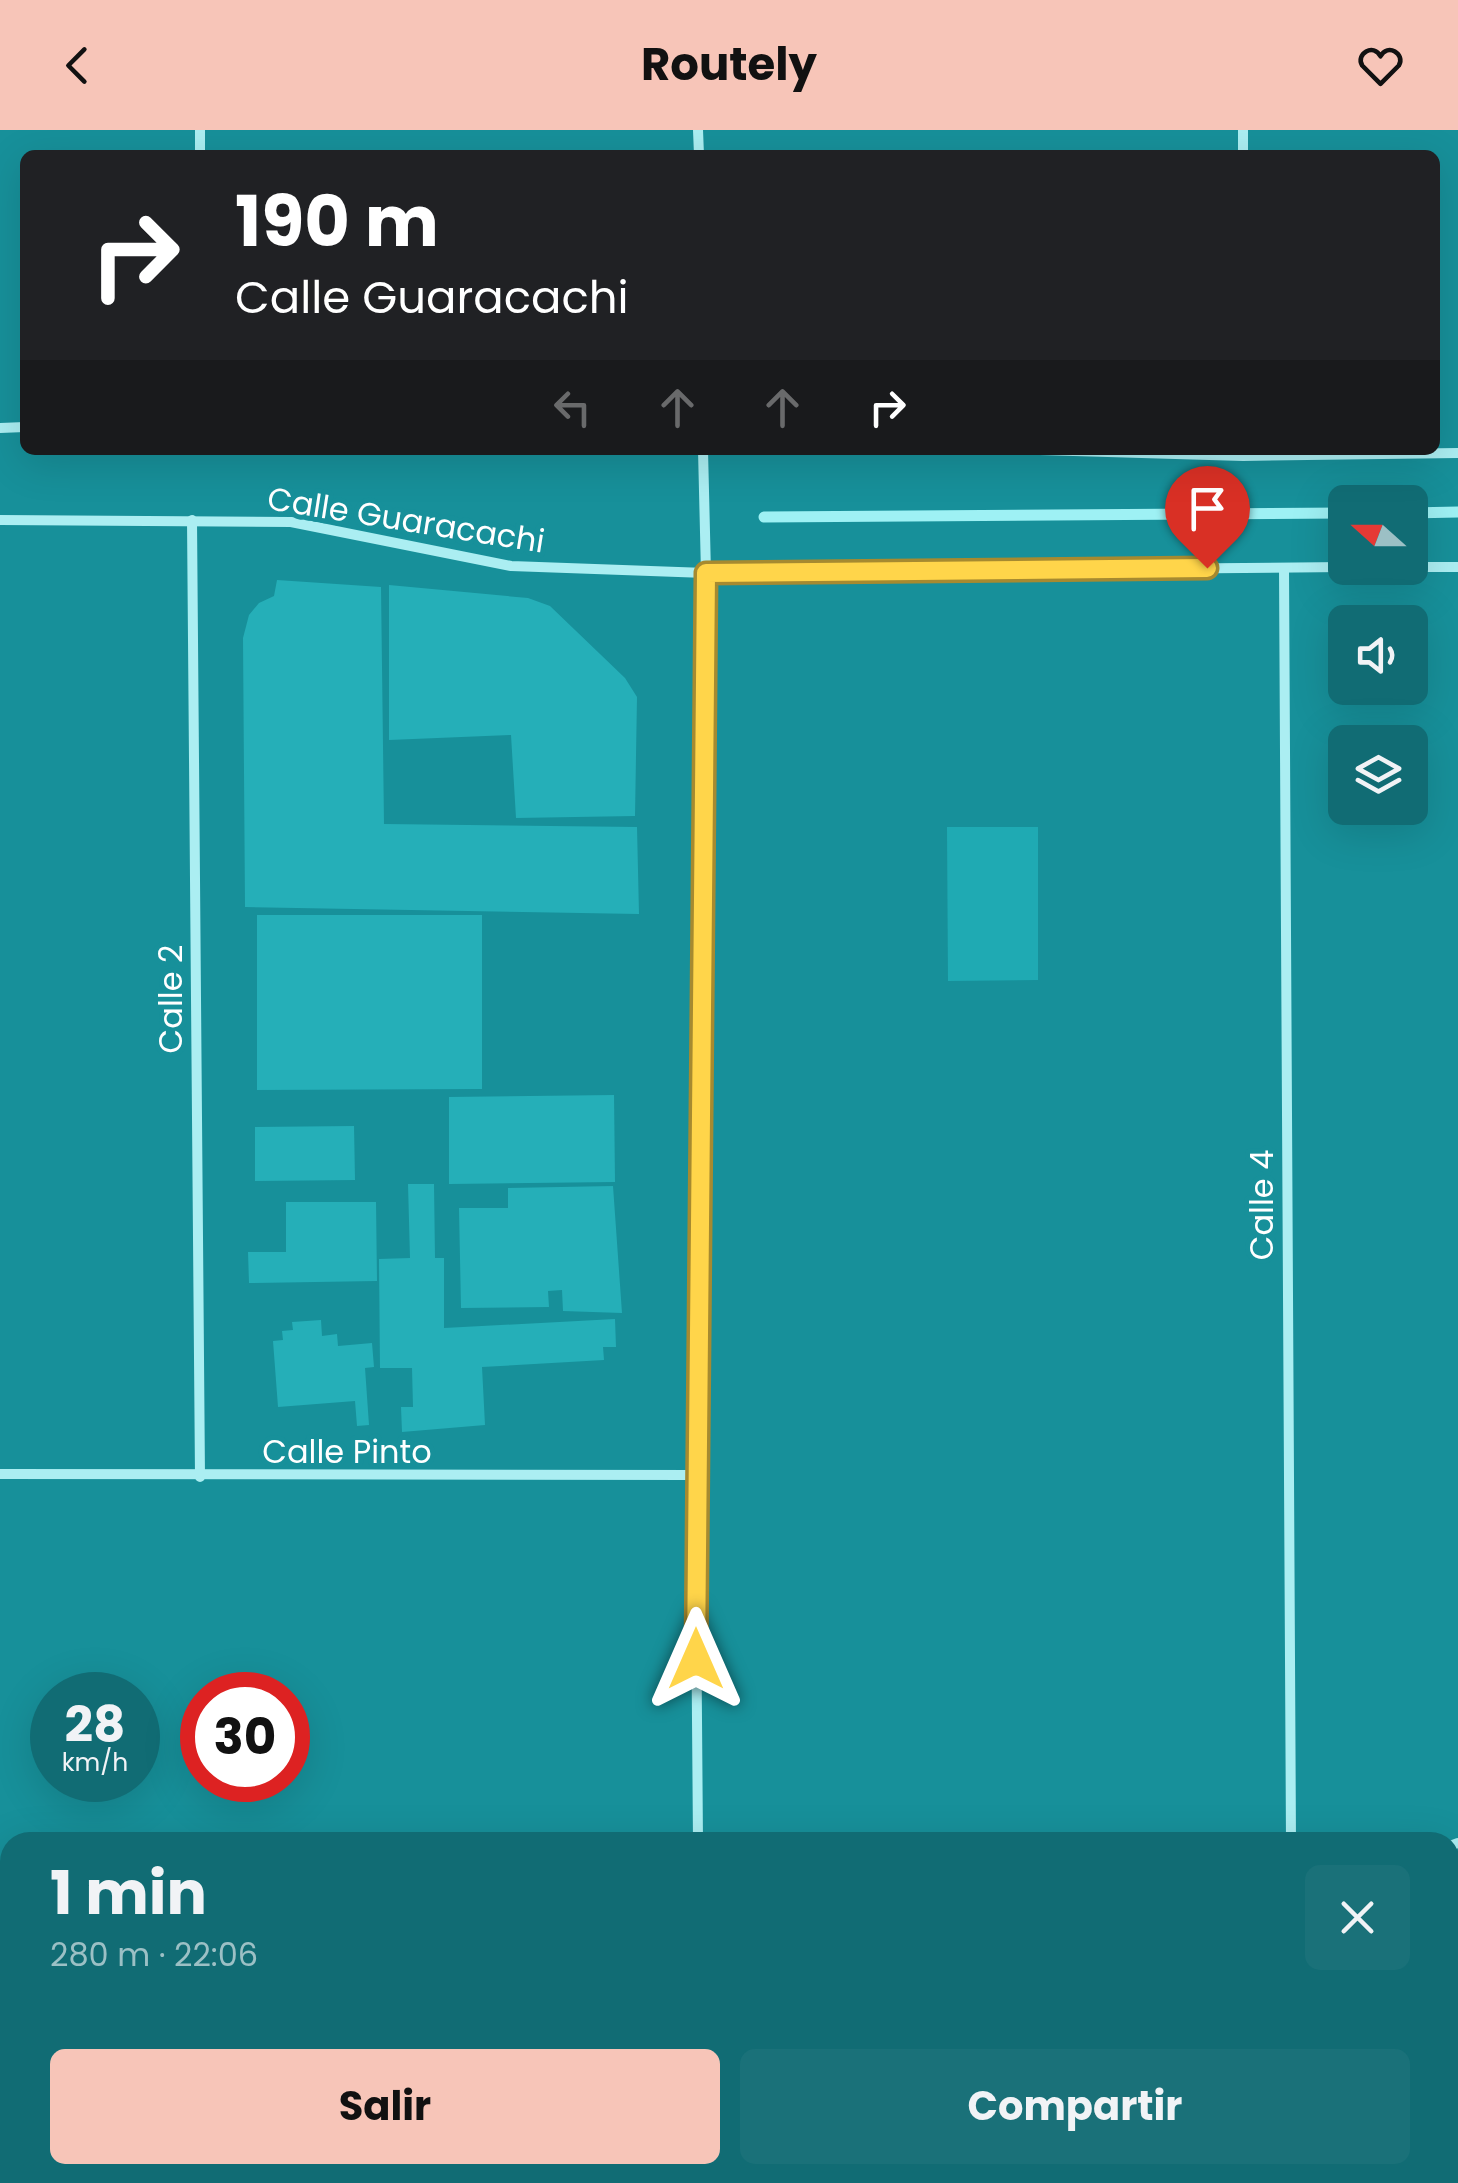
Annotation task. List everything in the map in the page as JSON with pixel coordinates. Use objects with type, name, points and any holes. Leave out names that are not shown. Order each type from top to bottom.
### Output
[{"type":"street","points":[[698,1832],[694,1475],[706,573],[703,455]]},
{"type":"street","name":"Calle Guaracachi","points":[[0,520],[291,522],[511,566],[706,573],[1328,568]]},
{"type":"street","name":"Calle 2","points":[[192,520],[200,1477]]},
{"type":"street","points":[[1428,567],[1458,567]]},
{"type":"street","name":"Calle 4","points":[[1284,568],[1290,1832]]},
{"type":"street","name":"Calle Pinto","points":[[0,1474],[694,1475]]},
{"type":"shaded area","points":[[947,827],[1038,827],[1038,980],[948,981]]},
{"type":"building","points":[[277,580],[381,587],[384,824],[637,827],[639,914],[245,907],[243,638],[249,615],[259,603],[274,596]]},
{"type":"building","points":[[389,585],[528,598],[550,606],[625,678],[637,697],[635,816],[516,818],[511,735],[389,740]]},
{"type":"building","points":[[257,915],[482,915],[482,1089],[257,1090]]},
{"type":"building","points":[[614,1095],[615,1182],[449,1184],[449,1097]]},
{"type":"building","points":[[354,1126],[355,1180],[255,1181],[255,1127]]},
{"type":"building","points":[[408,1184],[434,1184],[435,1258],[444,1258],[444,1328],[615,1319],[616,1347],[603,1347],[604,1360],[482,1367],[485,1425],[402,1432],[401,1407],[413,1407],[412,1368],[380,1368],[379,1259],[410,1258]]},
{"type":"building","points":[[613,1186],[622,1313],[563,1311],[562,1290],[548,1291],[549,1307],[461,1308],[459,1208],[508,1208],[508,1188]]},
{"type":"building","points":[[286,1202],[376,1202],[377,1281],[249,1283],[248,1252],[286,1252]]},
{"type":"building","points":[[321,1320],[322,1336],[337,1334],[338,1346],[372,1343],[374,1367],[365,1368],[369,1425],[357,1426],[355,1401],[278,1407],[273,1341],[283,1340],[282,1331],[293,1330],[292,1322]]},
{"type":"waterway","points":[[1428,513],[1458,512]]},
{"type":"waterway","points":[[764,517],[1328,513]]},
{"type":"route","points":[[696,1659],[694,1475],[706,573],[1207,568]]}]
